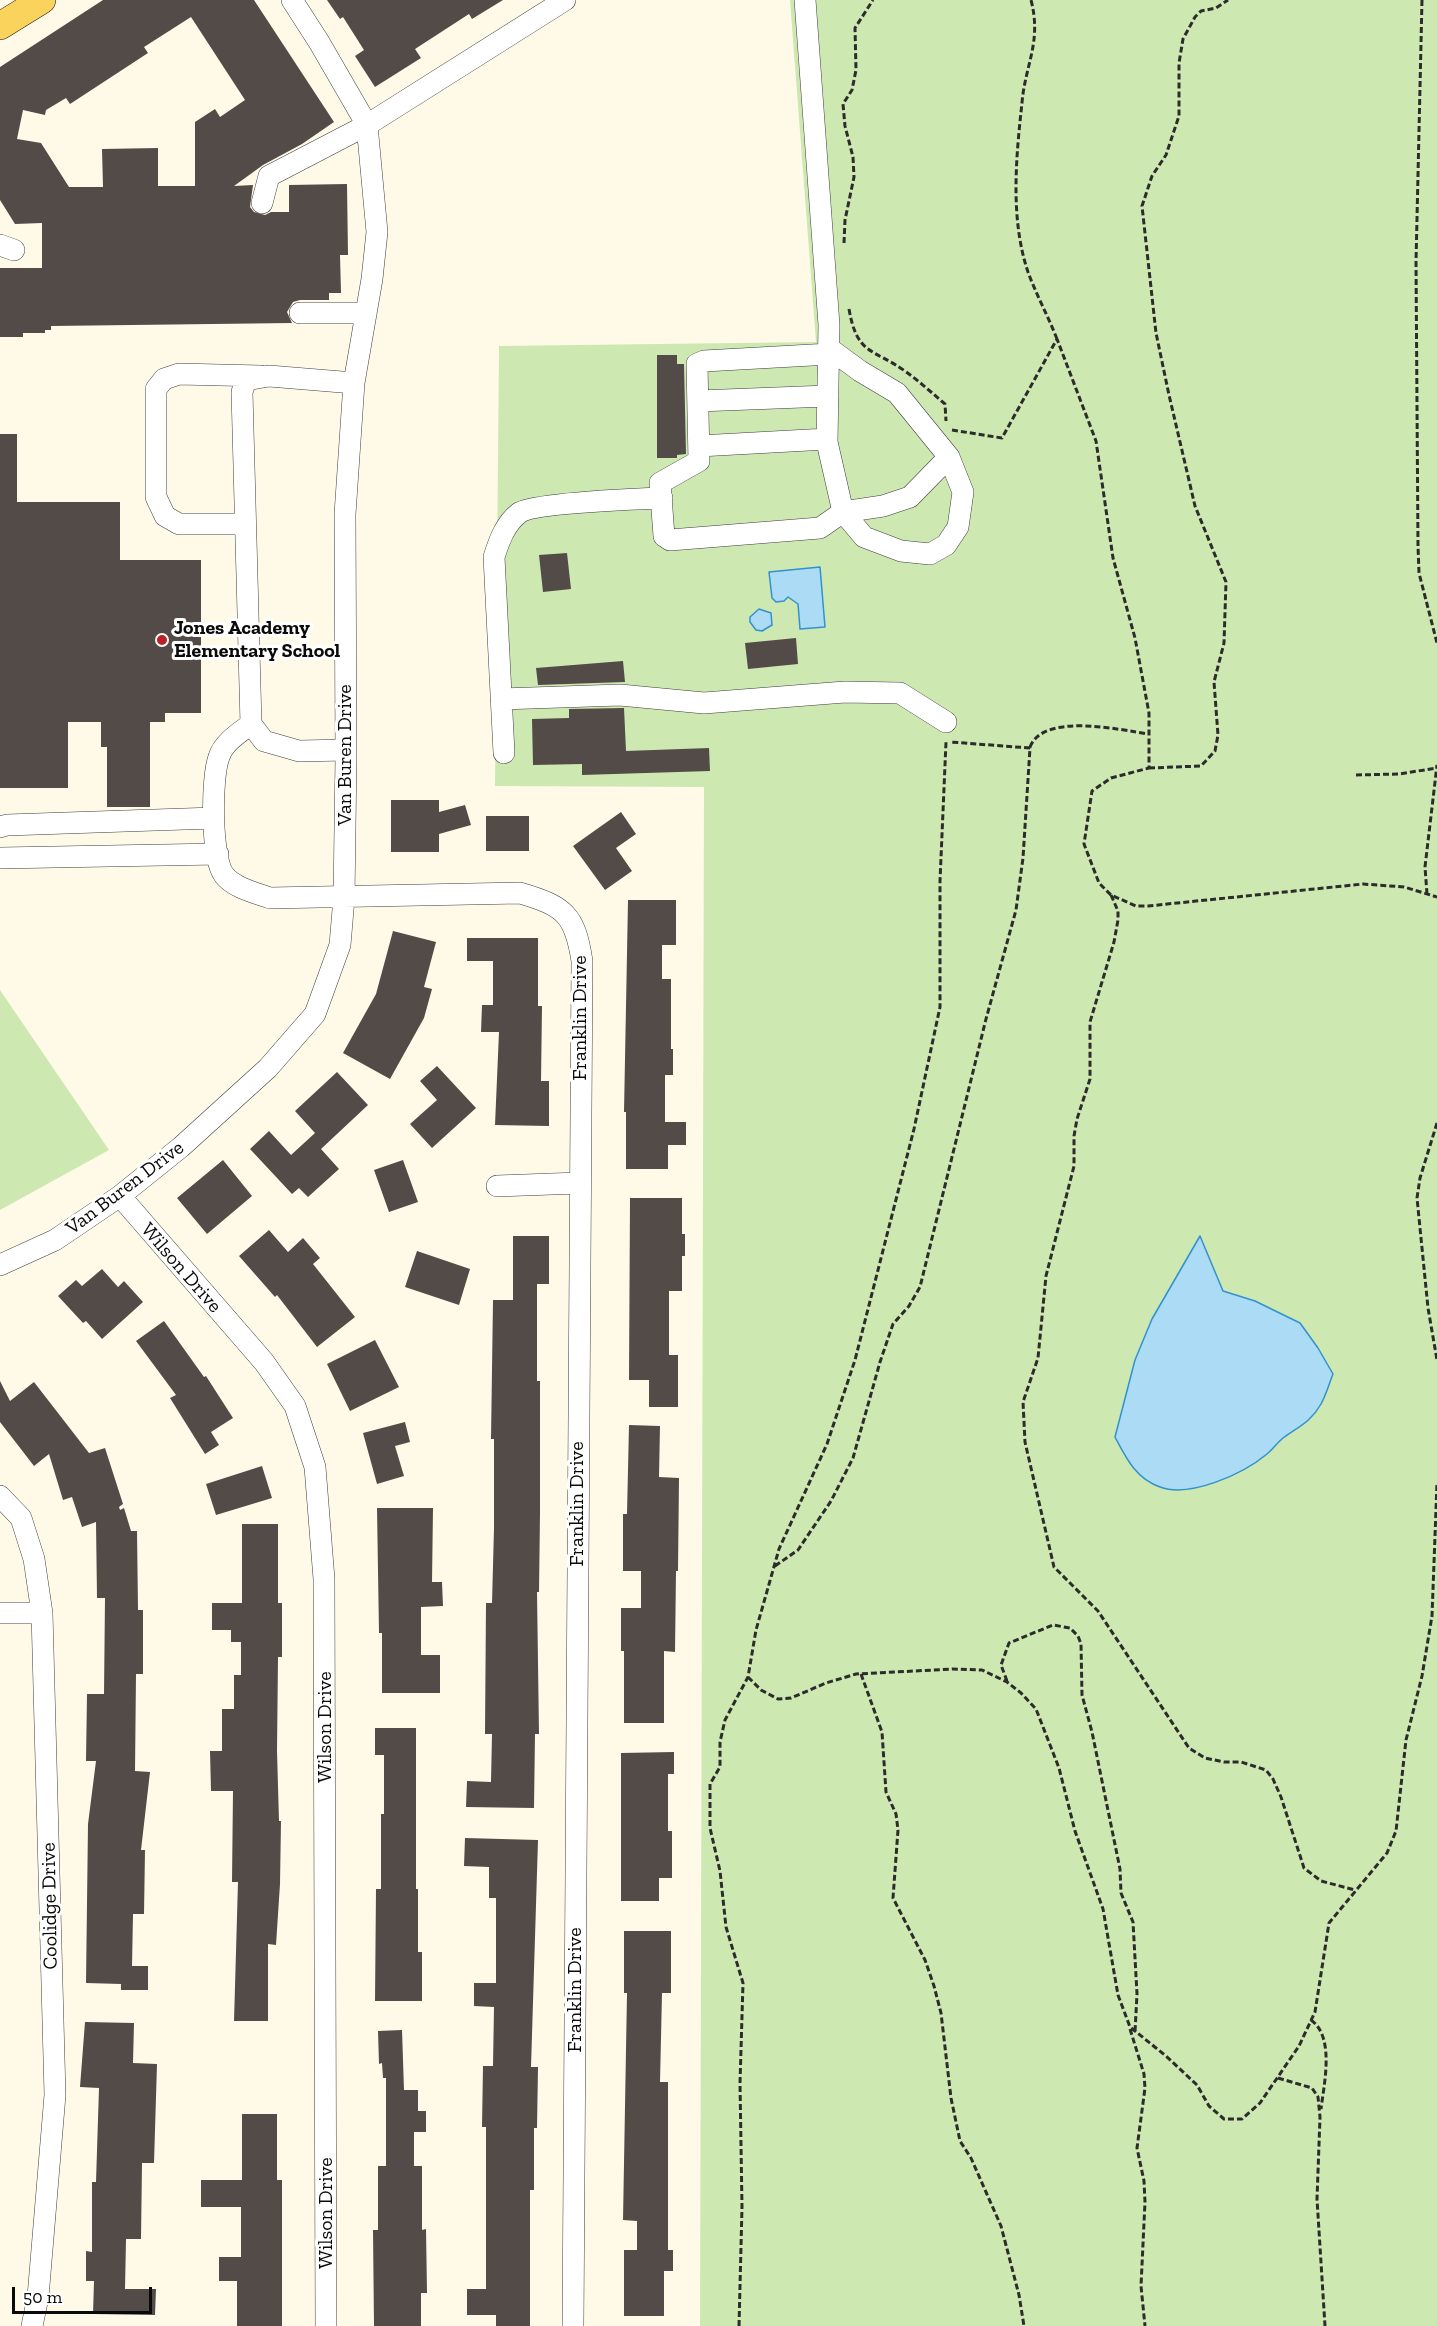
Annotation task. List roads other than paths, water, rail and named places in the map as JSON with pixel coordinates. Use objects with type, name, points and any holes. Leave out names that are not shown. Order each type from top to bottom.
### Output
[{"type":"main road","points":[[0,26],[42,0]]},
{"type":"street","name":"Van Buren Drive","points":[[0,1265],[55,1240],[120,1196],[181,1147],[268,1068],[315,1014],[340,945],[344,897],[346,750],[345,514],[354,383],[376,232],[367,125],[319,42],[291,0]]},
{"type":"street","points":[[262,203],[269,176],[367,125],[563,0]]},
{"type":"street","points":[[699,454],[697,364],[704,361],[830,351],[897,393],[949,457],[963,492],[958,526],[946,545],[930,554],[901,551],[864,537],[843,512],[827,439],[830,351],[805,0]]},
{"type":"street","points":[[300,313],[366,313]]},
{"type":"street","points":[[244,524],[179,524],[165,516],[156,497],[156,389],[164,379],[179,374],[267,376],[354,383]]},
{"type":"street","points":[[267,376],[246,381],[242,392],[250,724],[264,741],[299,752],[346,750]]},
{"type":"street","points":[[698,401],[828,396]]},
{"type":"street","points":[[827,439],[699,454],[660,483],[664,536],[670,540],[820,528],[843,512],[883,506],[910,496],[949,457]]},
{"type":"street","points":[[504,753],[494,556],[501,535],[520,512],[560,505],[662,498]]},
{"type":"street","points":[[501,699],[620,694],[704,703],[845,692],[900,693],[946,732]]},
{"type":"street","name":"Franklin Drive","points":[[250,724],[232,738],[219,756],[214,796],[214,835],[225,876],[244,889],[270,897],[520,893],[551,902],[570,919],[578,934],[582,961],[573,2326]]},
{"type":"street","points":[[0,827],[60,821],[214,818]]},
{"type":"street","points":[[0,858],[218,854]]},
{"type":"street","points":[[497,1186],[579,1183]]},
{"type":"street","name":"Wilson Drive","points":[[120,1196],[264,1362],[295,1406],[315,1467],[324,1579],[326,2326]]},
{"type":"street","name":"Coolidge Drive","points":[[0,1496],[21,1518],[34,1559],[42,1612],[54,2095],[38,2297],[32,2326]]},
{"type":"street","points":[[0,1613],[42,1612]]},
{"type":"water","points":[[820,567],[825,627],[800,629],[798,604],[788,597],[784,601],[776,602],[772,598],[769,572]]},
{"type":"water","points":[[759,609],[771,613],[772,625],[762,631],[756,630],[750,622],[750,617]]},
{"type":"water","points":[[1200,1236],[1223,1291],[1255,1301],[1300,1323],[1333,1374],[1323,1401],[1313,1415],[1257,1462],[1231,1476],[1201,1487],[1172,1490],[1144,1479],[1128,1460],[1115,1437],[1135,1360],[1152,1319]]},
{"type":"place","name":"Jones Academy Elementary School","points":[[162,640]]}]
